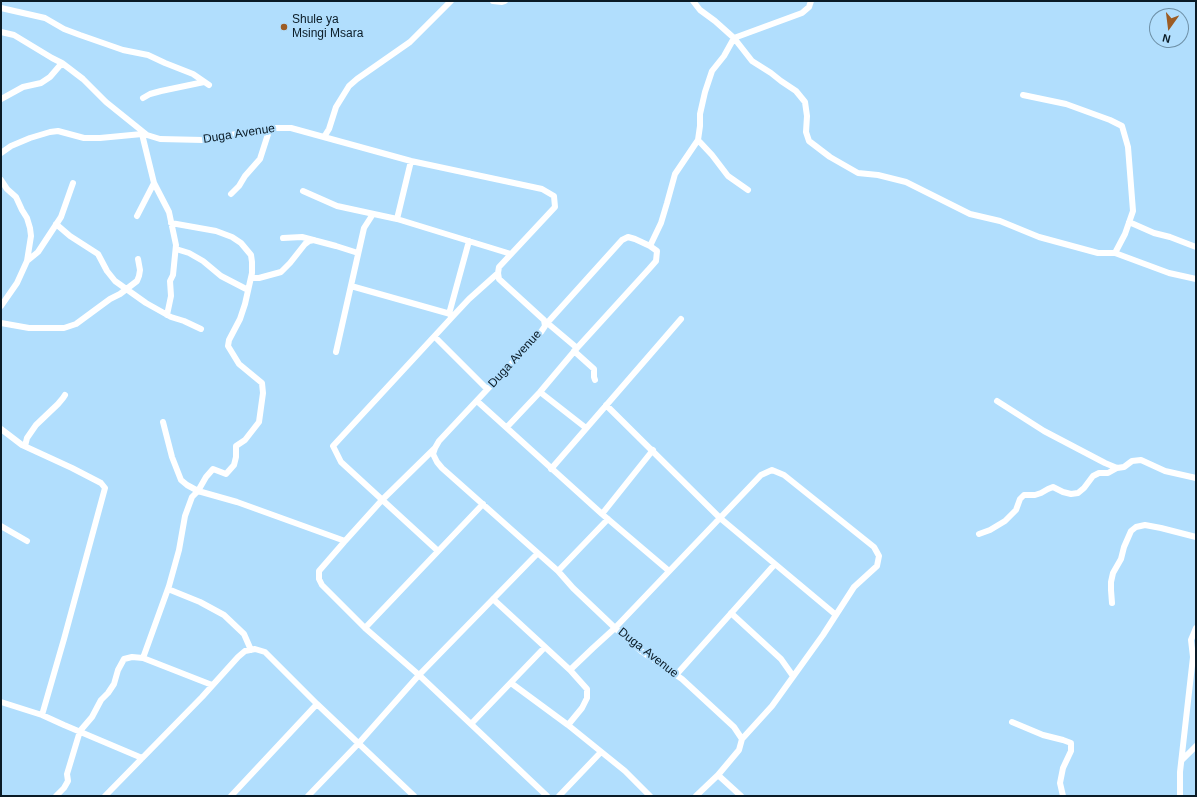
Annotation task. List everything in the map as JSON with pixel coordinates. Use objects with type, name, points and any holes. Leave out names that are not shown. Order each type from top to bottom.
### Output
[{"type":"street","points":[[324,137],[329,129],[336,107],[349,86],[356,79],[410,42],[451,1]]},
{"type":"street","points":[[493,1],[504,1]]},
{"type":"street","points":[[693,1],[700,10],[734,38],[752,61],[796,91],[805,102],[807,116],[806,132],[809,141],[830,157],[858,173],[878,175],[906,182],[970,214],[1000,221],[1039,236],[1098,253],[1115,253],[1170,273],[1196,279]]},
{"type":"street","points":[[650,246],[663,216],[675,174],[698,140],[700,114],[712,71],[724,56],[734,38],[802,13],[809,7],[811,1]]},
{"type":"street","points":[[1,8],[45,18],[64,29],[80,35],[123,50],[148,55],[193,74],[207,83],[161,91],[143,98]]},
{"type":"street","name":"Duga Avenue","points":[[1,32],[14,35],[62,63],[83,79],[106,102],[144,135],[160,139],[203,140],[270,128],[291,128],[411,162],[542,189],[554,196],[555,207],[499,267],[498,273],[499,279],[546,321],[544,326],[541,332],[439,441],[433,454],[442,468],[537,554],[558,571],[573,588],[615,628],[641,651],[676,676],[734,727],[742,739]]},
{"type":"street","points":[[1,99],[23,87],[41,83],[50,77],[62,63]]},
{"type":"street","points":[[1023,95],[1066,104],[1122,126],[1128,147],[1133,211],[1125,234],[1115,253]]},
{"type":"street","points":[[231,194],[240,186],[260,159],[270,128]]},
{"type":"street","points":[[1,153],[11,146],[50,132],[58,131],[84,138],[144,135],[154,183],[169,212],[176,245],[173,275],[170,281],[171,296],[167,315]]},
{"type":"street","points":[[698,140],[728,176],[748,190]]},
{"type":"street","points":[[397,219],[411,162]]},
{"type":"street","points":[[1,180],[7,189],[16,197],[27,218],[30,228],[30,248],[27,261],[17,283],[1,306]]},
{"type":"street","points":[[27,261],[38,252],[61,217],[73,183]]},
{"type":"street","points":[[137,216],[154,183]]},
{"type":"street","points":[[302,191],[337,206],[397,219],[511,254]]},
{"type":"street","points":[[336,352],[364,228],[373,214]]},
{"type":"street","points":[[1130,222],[1154,233],[1170,237],[1196,248]]},
{"type":"street","points":[[143,658],[168,589],[179,550],[185,516],[192,497],[213,469],[226,474],[234,466],[236,446],[245,440],[259,422],[263,393],[262,383],[239,364],[232,355],[228,346],[229,340],[240,319],[248,290],[251,278],[251,255],[241,243],[232,237],[216,231],[171,223]]},
{"type":"street","points":[[56,224],[70,236],[98,254],[107,271],[115,281],[126,289],[167,315],[201,329]]},
{"type":"street","points":[[283,238],[302,237],[358,253]]},
{"type":"street","points":[[507,426],[540,392],[575,349],[656,261],[657,251],[634,238],[628,237],[622,240],[546,321],[575,349],[594,369],[595,380]]},
{"type":"street","points":[[251,278],[259,278],[281,272],[305,244],[314,240]]},
{"type":"street","points":[[452,315],[468,241]]},
{"type":"street","points":[[176,249],[189,253],[203,261],[221,276],[248,290]]},
{"type":"street","points":[[1,323],[29,328],[64,328],[76,324],[137,281],[140,270],[138,259]]},
{"type":"street","points":[[438,551],[341,462],[333,446],[435,337],[452,315],[498,273]]},
{"type":"street","points":[[351,286],[452,315]]},
{"type":"street","points":[[551,469],[681,319]]},
{"type":"street","points":[[435,337],[487,389]]},
{"type":"street","points":[[540,392],[586,428]]},
{"type":"street","points":[[25,446],[27,438],[36,425],[65,395]]},
{"type":"street","points":[[477,401],[507,426],[551,469],[669,571]]},
{"type":"street","points":[[997,401],[1044,430],[1117,468]]},
{"type":"street","points":[[606,405],[720,518],[836,615]]},
{"type":"street","points":[[163,422],[172,457],[181,480],[187,485],[198,491],[237,502],[345,541]]},
{"type":"street","points":[[1,429],[25,446],[101,483],[106,488],[42,715]]},
{"type":"street","points":[[435,448],[382,500],[345,541],[319,571],[319,579],[322,585],[365,628],[419,675],[547,796]]},
{"type":"street","points":[[602,514],[653,450]]},
{"type":"street","points":[[979,534],[990,530],[1005,521],[1016,510],[1020,499],[1025,494],[1035,495],[1053,487],[1071,494],[1078,493],[1093,476],[1108,473],[1117,468],[1124,467],[1132,461],[1141,460],[1165,471],[1196,478]]},
{"type":"street","points":[[570,670],[615,628],[761,475],[772,470],[784,475],[874,548],[879,556],[877,566],[854,587],[823,635],[772,706],[742,739],[739,750],[718,775],[696,796]]},
{"type":"street","points":[[365,628],[483,504]]},
{"type":"street","points":[[558,571],[608,519]]},
{"type":"street","points":[[1112,603],[1111,582],[1113,573],[1121,559],[1124,547],[1131,531],[1136,527],[1145,525],[1196,537]]},
{"type":"street","points":[[1,526],[27,541]]},
{"type":"street","points":[[308,796],[358,744],[419,675],[537,554]]},
{"type":"street","points":[[676,676],[730,613],[775,564]]},
{"type":"street","points":[[168,589],[200,602],[224,615],[244,634],[251,650]]},
{"type":"street","points":[[493,599],[570,670],[587,689],[587,698],[582,708],[568,726]]},
{"type":"street","points":[[730,613],[781,659],[793,676]]},
{"type":"street","points":[[1180,796],[1180,772],[1193,657],[1191,640],[1196,628]]},
{"type":"street","points":[[471,724],[545,647]]},
{"type":"street","points":[[105,796],[238,657],[245,651],[255,649],[265,652],[358,744],[414,796]]},
{"type":"street","points":[[56,796],[64,788],[68,781],[67,774],[80,731],[92,717],[101,700],[114,684],[118,670],[124,660],[132,657],[143,658],[212,685]]},
{"type":"street","points":[[511,683],[626,771],[650,796]]},
{"type":"street","points":[[1,702],[42,715],[142,758]]},
{"type":"street","points":[[231,796],[317,704]]},
{"type":"street","points":[[1012,722],[1043,735],[1071,743],[1071,751],[1063,768],[1060,783],[1063,796]]},
{"type":"street","points":[[1182,760],[1196,746]]},
{"type":"street","points":[[559,796],[601,752]]},
{"type":"street","points":[[718,775],[741,796]]},
{"type":"place","name":"Shule ya Msingi Msara","points":[[284,27]]}]
